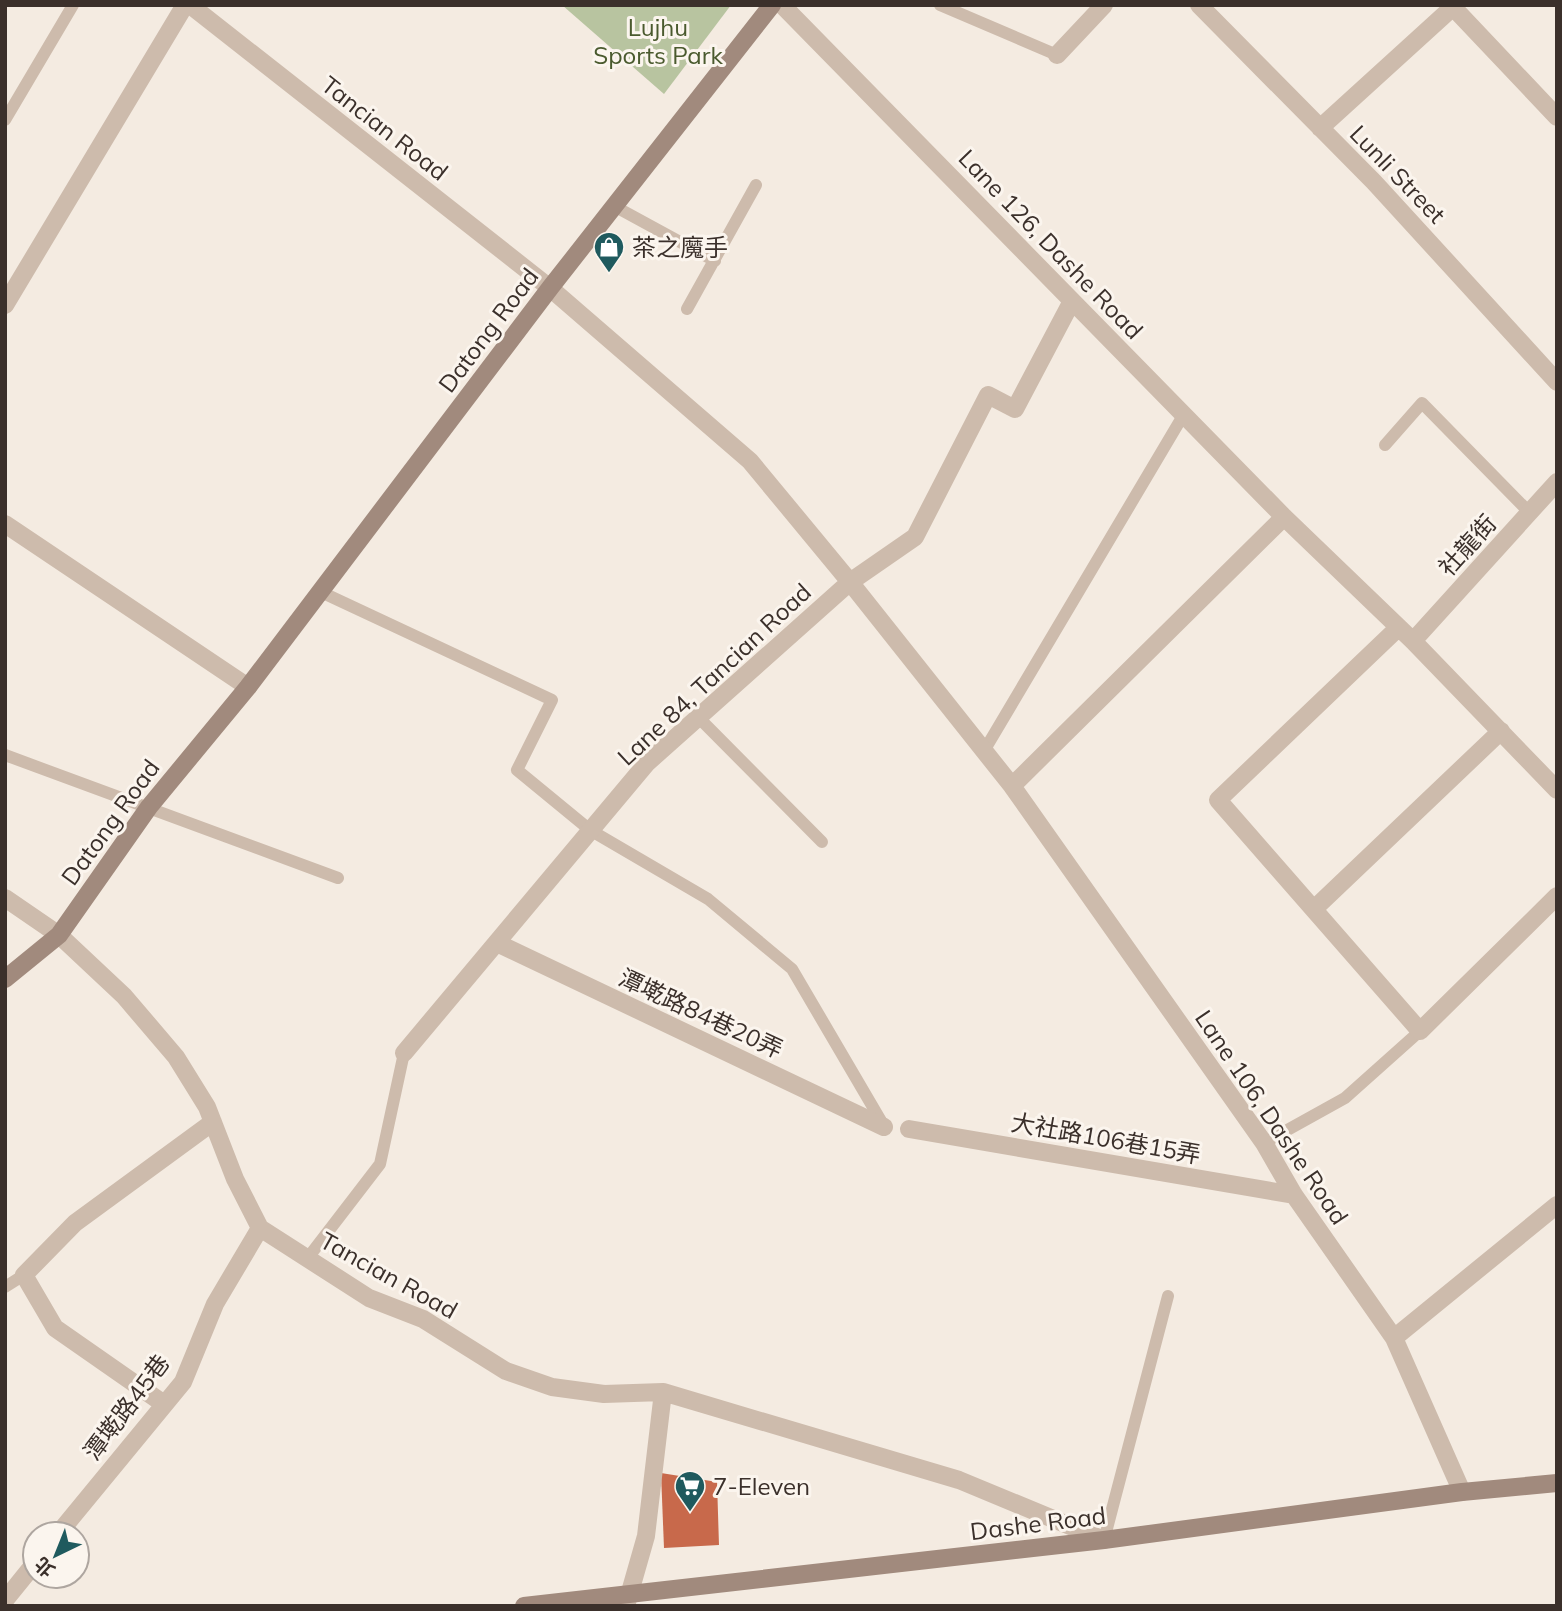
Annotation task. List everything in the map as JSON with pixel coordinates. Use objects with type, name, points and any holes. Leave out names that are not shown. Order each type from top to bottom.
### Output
[{"type":"street","points":[[5,305],[185,5]]},
{"type":"street","name":"Tancian Road","points":[[190,5],[550,288],[750,461],[850,582]]},
{"type":"street","name":"Datong Road","points":[[5,979],[59,935],[149,807],[321,592],[550,288],[772,5]]},
{"type":"street","name":"Lane 126, Dashe Road","points":[[782,5],[1284,517],[1413,641],[1557,790]]},
{"type":"street","points":[[1057,55],[1104,5]]},
{"type":"street","name":"Lunli Street","points":[[1199,5],[1374,182],[1557,382]]},
{"type":"street","points":[[1320,128],[1452,6],[1557,117]]},
{"type":"street","name":"Lane 84, Tancian Road","points":[[404,1053],[647,763],[850,582],[915,537],[988,395],[1015,409],[1072,301]]},
{"type":"street","name":"社龍街","points":[[1413,641],[1557,482]]},
{"type":"street","points":[[1012,786],[1284,517]]},
{"type":"street","points":[[5,524],[247,687]]},
{"type":"street","name":"Lane 106, Dashe Road","points":[[850,582],[1012,786],[1264,1143],[1294,1195],[1394,1338],[1462,1492]]},
{"type":"street","points":[[1398,628],[1218,800],[1420,1031],[1557,896]]},
{"type":"street","points":[[1314,909],[1501,732]]},
{"type":"street","name":"Tancian Road","points":[[5,898],[59,935],[124,996],[176,1057],[207,1107],[235,1179],[260,1228],[369,1298],[423,1319],[506,1371],[552,1387],[604,1394],[663,1392],[959,1479],[1104,1540]]},
{"type":"street","name":"潭墘路84巷20弄","points":[[497,943],[884,1127]]},
{"type":"street","points":[[164,1404],[55,1328],[24,1275],[75,1223],[213,1122]]},
{"type":"street","name":"大社路106巷15弄","points":[[909,1129],[1294,1195]]},
{"type":"street","points":[[1394,1338],[1557,1205]]},
{"type":"street","name":"潭墘路45巷","points":[[69,1520],[183,1382],[215,1304],[260,1228]]},
{"type":"street","points":[[627,1601],[646,1536],[663,1392]]},
{"type":"street","name":"Dashe Road","points":[[524,1606],[627,1601],[1462,1492],[1557,1483]]},
{"type":"street","points":[[5,1600],[21,1580]]},
{"type":"lane","points":[[5,120],[73,5]]},
{"type":"lane","points":[[940,5],[1057,55]]},
{"type":"lane","points":[[687,309],[756,185]]},
{"type":"lane","points":[[614,206],[715,261]]},
{"type":"lane","points":[[1385,445],[1422,403],[1529,512]]},
{"type":"lane","points":[[984,751],[1184,414]]},
{"type":"lane","points":[[321,592],[552,700],[517,770],[590,830],[708,899],[792,969],[884,1127]]},
{"type":"lane","points":[[698,718],[822,842]]},
{"type":"lane","points":[[5,755],[338,878]]},
{"type":"lane","points":[[1264,1143],[1345,1098],[1420,1031]]},
{"type":"lane","name":"Lane 84, Tancian Road","points":[[307,1259],[380,1164],[404,1053]]},
{"type":"lane","points":[[5,1287],[24,1275]]},
{"type":"lane","points":[[1104,1540],[1168,1296]]},
{"type":"green space","name":"Lujhu Sports Park","points":[[562,5],[731,5],[664,94]]},
{"type":"building","name":"7-Eleven","points":[[661,1473],[717,1482],[719,1545],[664,1548]]},
{"type":"place","name":"茶之魔手","points":[[609,274]]},
{"type":"place","name":"7-Eleven","points":[[690,1513]]}]
